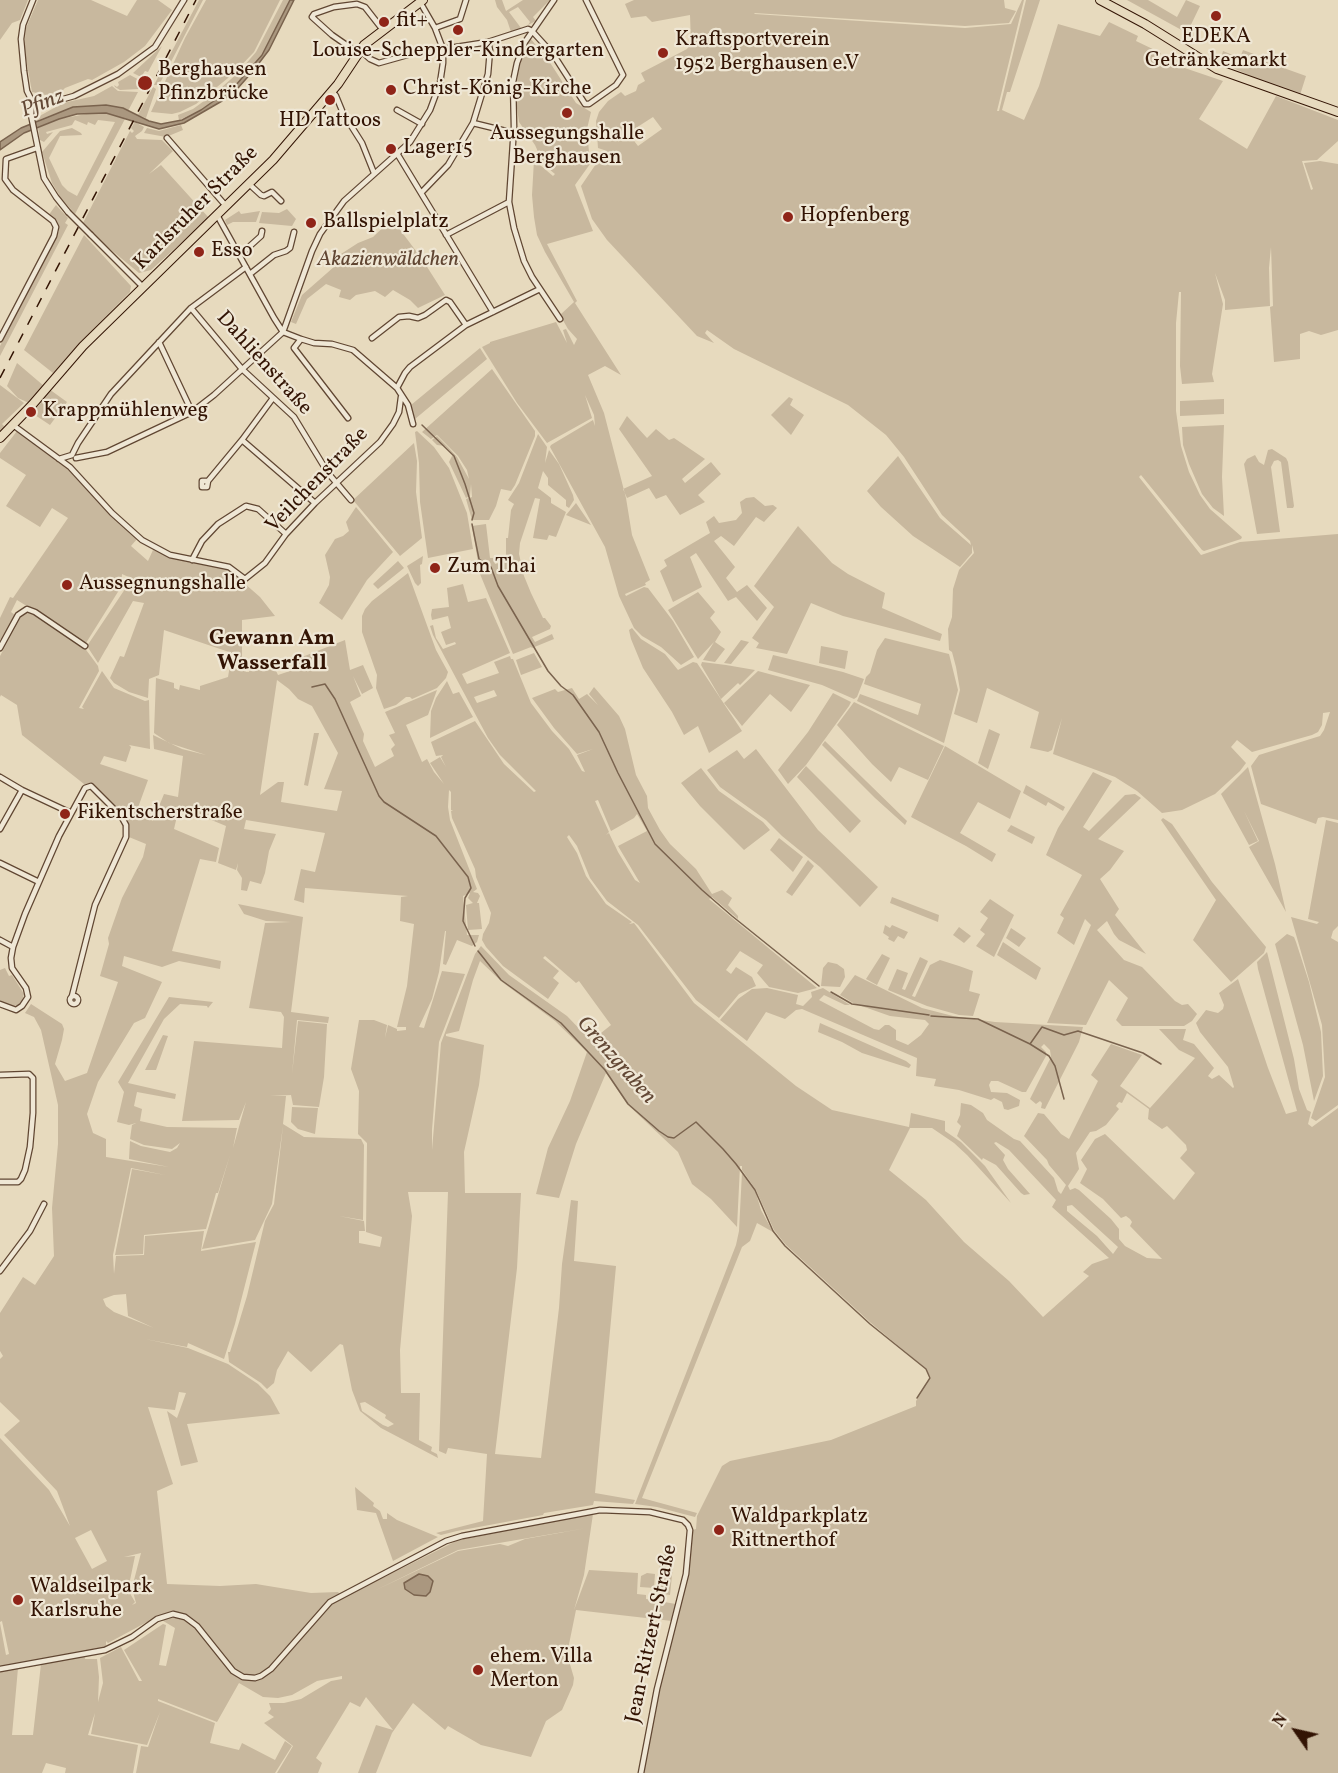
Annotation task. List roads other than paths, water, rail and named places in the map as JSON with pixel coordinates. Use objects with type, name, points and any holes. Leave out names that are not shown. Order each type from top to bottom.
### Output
[{"type":"main road","points":[[1100,0],[1145,24],[1217,69],[1338,112]]},
{"type":"main road","name":"Karlsruher Straße","points":[[0,438],[83,346],[273,160],[332,91],[359,52],[383,30],[422,1]]},
{"type":"street","points":[[33,0],[23,25],[21,45],[27,91],[32,101],[31,115],[44,178],[68,212],[144,287]]},
{"type":"street","points":[[32,101],[60,100],[74,96],[118,74],[155,47],[184,0]]},
{"type":"street","points":[[435,28],[460,19],[466,0]]},
{"type":"street","points":[[554,0],[521,50],[513,82],[514,134],[509,202],[514,228],[525,261],[560,319]]},
{"type":"street","points":[[383,30],[365,7],[357,4],[334,7],[314,14],[312,17],[332,35],[379,63],[411,54],[488,42],[528,29],[553,54],[585,104],[589,104],[616,85],[623,75],[586,0]]},
{"type":"street","points":[[58,459],[107,452],[192,412],[283,332],[317,239],[344,201],[410,142],[430,110],[440,83],[443,49],[422,1]]},
{"type":"street","points":[[422,192],[448,165],[473,123],[488,74],[490,50],[488,42]]},
{"type":"street","points":[[332,91],[362,142],[374,173]]},
{"type":"street","points":[[397,110],[422,124]]},
{"type":"street","points":[[473,123],[514,134]]},
{"type":"street","points":[[167,138],[226,206]]},
{"type":"street","points":[[0,161],[37,148]]},
{"type":"street","points":[[398,155],[493,312]]},
{"type":"street","points":[[0,339],[54,236],[56,227],[53,221],[8,185],[4,175],[6,159]]},
{"type":"street","points":[[249,184],[261,195],[272,192],[281,201]]},
{"type":"street","points":[[446,235],[509,202]]},
{"type":"street","points":[[217,215],[283,332],[314,344],[332,344],[353,350],[397,388],[408,405],[413,424]]},
{"type":"street","points":[[240,255],[261,236],[262,231]]},
{"type":"street","points":[[250,274],[274,255],[290,248],[294,232]]},
{"type":"street","points":[[70,467],[83,434],[111,394],[191,308],[246,267]]},
{"type":"street","points":[[397,388],[410,368],[466,325],[540,289]]},
{"type":"street","points":[[372,338],[399,317],[418,318],[448,300],[466,325]]},
{"type":"street","name":"Dahlienstraße","points":[[191,308],[242,369],[294,417],[322,464],[351,501]]},
{"type":"street","points":[[294,348],[301,339]]},
{"type":"street","points":[[159,342],[192,412]]},
{"type":"street","points":[[290,342],[348,418]]},
{"type":"street","name":"Veilchenstraße","points":[[192,560],[229,567],[245,579],[265,563],[286,534],[315,503],[380,442],[399,412],[401,397]]},
{"type":"street","points":[[208,481],[273,398]]},
{"type":"street","points":[[399,412],[411,417]]},
{"type":"street","points":[[13,425],[70,467],[99,500],[136,536],[162,551],[192,560],[202,541],[218,524],[246,506],[258,509],[286,534]]},
{"type":"street","points":[[242,440],[315,503]]},
{"type":"street","points":[[0,648],[18,615],[27,609],[85,646]]},
{"type":"street","points":[[0,777],[71,813]]},
{"type":"street","points":[[0,1004],[16,1010],[28,997],[28,992],[12,968],[13,947],[39,882],[71,813],[87,786],[94,789],[122,816],[127,831],[124,845],[95,904],[72,996]]},
{"type":"street","points":[[0,829],[22,790]]},
{"type":"street","points":[[0,863],[39,882]]},
{"type":"street","points":[[0,940],[13,947]]},
{"type":"street","points":[[0,1075],[29,1074],[33,1078],[33,1113],[28,1157],[21,1179],[18,1182],[0,1182]]},
{"type":"street","points":[[0,1271],[30,1231],[44,1204]]},
{"type":"street","name":"Jean-Ritzert-Straße","points":[[0,1669],[105,1650],[132,1637],[157,1619],[173,1614],[185,1617],[197,1626],[233,1671],[243,1677],[255,1678],[271,1669],[330,1602],[446,1541],[600,1510],[650,1512],[683,1520],[690,1530],[686,1574],[657,1689],[641,1773]]},
{"type":"waterway","points":[[422,425],[454,456],[474,513],[472,520]]},
{"type":"waterway","points":[[472,524],[479,559],[491,567],[498,586],[548,671],[561,686],[573,695],[599,732],[655,844],[732,916],[819,986]]},
{"type":"waterway","name":"Grenzgraben","points":[[312,687],[325,684],[335,699],[379,796],[384,802],[436,836],[468,877],[471,888],[465,898],[463,921],[475,946]]},
{"type":"waterway","name":"Grenzgraben","points":[[478,951],[501,980],[561,1023],[605,1070],[628,1104],[659,1131],[674,1138],[696,1122],[723,1149],[755,1190],[773,1231],[785,1246],[870,1324],[926,1369],[930,1378],[917,1398]]},
{"type":"waterway","points":[[831,992],[852,1004],[929,1015]]},
{"type":"waterway","points":[[931,1016],[978,1019],[1030,1044],[1049,1056],[1055,1066],[1064,1099]]},
{"type":"waterway","points":[[1030,1044],[1042,1027],[1064,1035],[1078,1031],[1143,1053],[1161,1064]]},
{"type":"railway","points":[[0,378],[196,0]]},
{"type":"place","name":"EDEKA Getränkemarkt","points":[[1216,16]]},
{"type":"place","name":"fit+","points":[[384,22]]},
{"type":"place","name":"Louise-Scheppler-Kindergarten","points":[[458,30]]},
{"type":"place","name":"Kraftsportverein 1952 Berghausen e.V","points":[[663,53]]},
{"type":"place","name":"Berghausen Pfinzbrücke","points":[[145,83]]},
{"type":"place","name":"Christ-König-Kirche","points":[[391,90]]},
{"type":"place","name":"HD Tattoos","points":[[330,100]]},
{"type":"place","name":"Aussegungshalle Berghausen","points":[[567,113]]},
{"type":"place","name":"Lager15","points":[[391,149]]},
{"type":"place","name":"Hopfenberg","points":[[788,217]]},
{"type":"place","name":"Ballspielplatz","points":[[311,223]]},
{"type":"place","name":"Esso","points":[[199,252]]},
{"type":"place","name":"Krappmühlenweg","points":[[31,412]]},
{"type":"place","name":"Zum Thai","points":[[435,568]]},
{"type":"place","name":"Aussegnungshalle","points":[[67,585]]},
{"type":"place","name":"Fikentscherstraße","points":[[65,814]]},
{"type":"place","name":"Waldparkplatz Rittnerthof","points":[[719,1530]]},
{"type":"place","name":"Waldseilpark Karlsruhe","points":[[18,1600]]},
{"type":"place","name":"ehem. Villa Merton","points":[[478,1670]]},
{"type":"district","name":"Gewann Am Wasserfall","points":[[272,652]]},
{"type":"water label","name":"Pfinz","points":[[43,105]]},
{"type":"park label","name":"Akazienwäldchen","points":[[388,261]]}]
